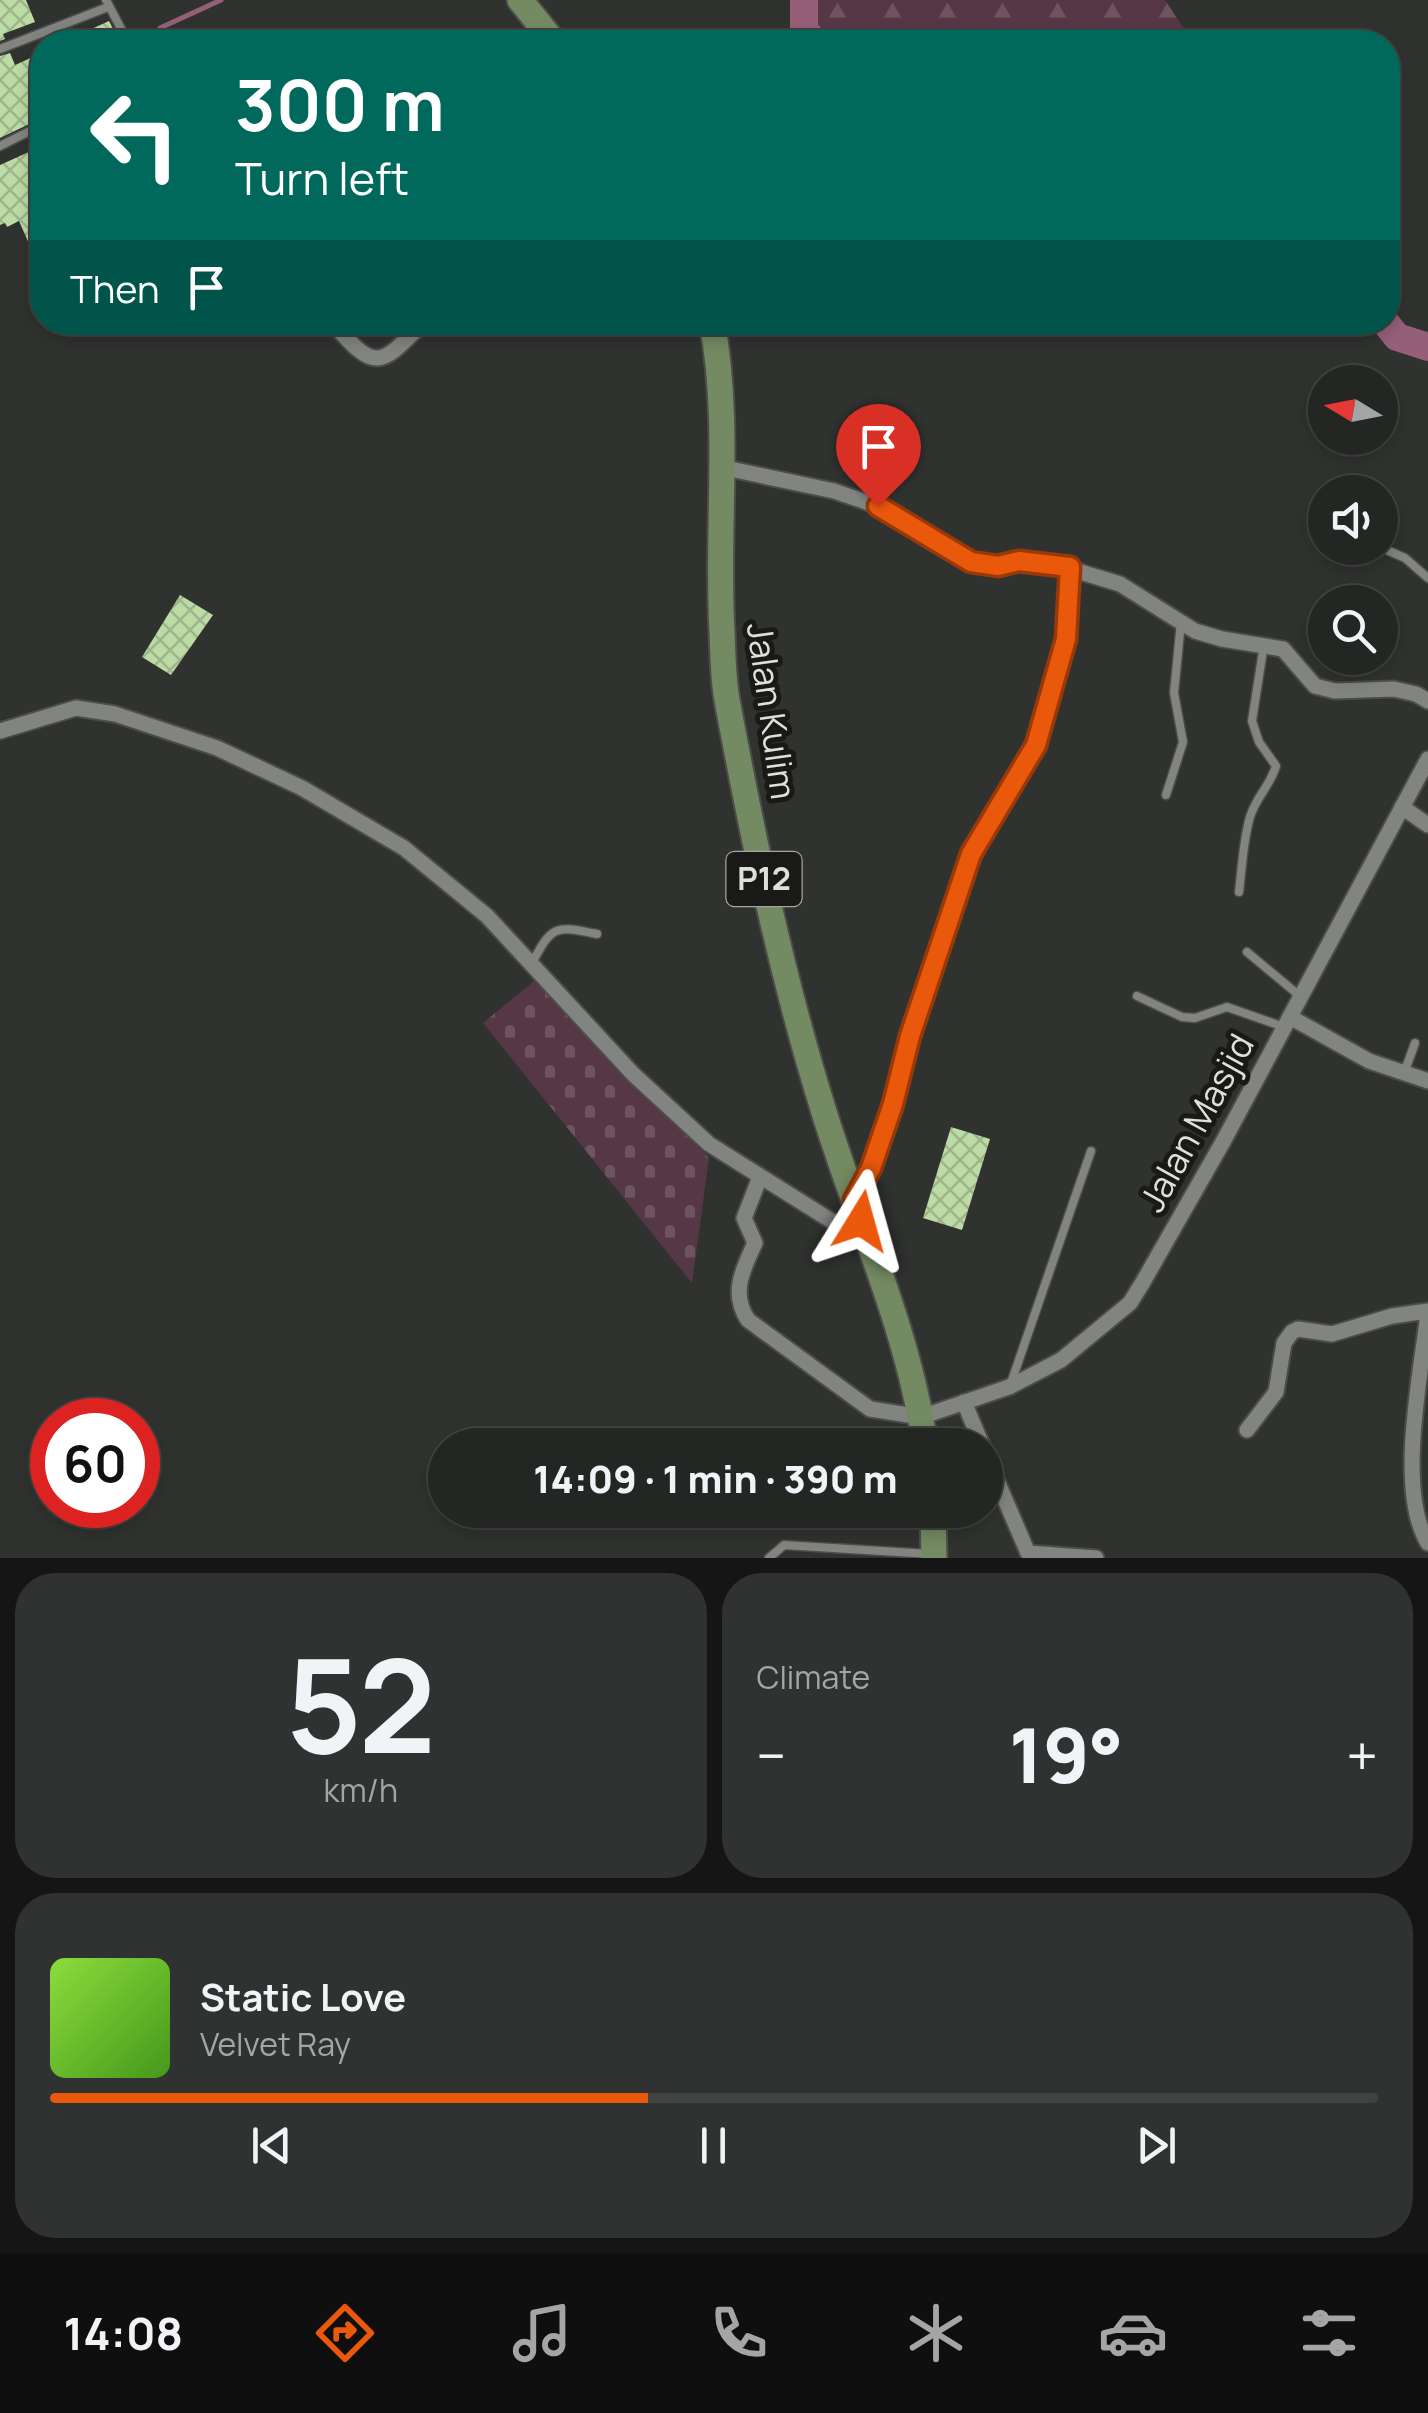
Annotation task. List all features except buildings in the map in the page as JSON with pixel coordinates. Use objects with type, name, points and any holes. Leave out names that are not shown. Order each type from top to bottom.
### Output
[{"type":"main road","points":[[520,0],[544,30]]},
{"type":"main road","name":"Jalan Kulim","points":[[714,335],[719,376],[720,602],[726,694],[783,966],[806,1055],[896,1327],[923,1428]]},
{"type":"main road","points":[[933,1528],[934,1556]]},
{"type":"street","points":[[344,335],[368,358],[381,359],[411,335]]},
{"type":"street","points":[[721,467],[834,491],[878,506],[971,562],[998,566],[1019,561],[1070,567],[1120,584],[1196,631],[1283,649],[1315,686],[1360,692],[1394,689],[1428,701]]},
{"type":"street","points":[[0,731],[76,708],[115,714],[217,748],[302,788],[404,848],[487,916],[633,1074],[709,1144],[838,1224],[857,1210],[971,854],[1036,745],[1066,639],[1070,567]]},
{"type":"street","name":"Jalan Masjid","points":[[921,1416],[1009,1387],[1061,1360],[1130,1303],[1224,1140],[1428,759]]},
{"type":"street","points":[[1402,807],[1428,825]]},
{"type":"street","points":[[1287,1022],[1369,1061],[1428,1080]]},
{"type":"street","points":[[760,1176],[744,1218],[755,1244],[740,1272],[740,1308],[748,1320],[870,1409],[921,1416]]},
{"type":"street","points":[[1247,1430],[1276,1392],[1284,1344],[1292,1332],[1341,1332],[1392,1316],[1428,1312],[1413,1460],[1416,1519],[1428,1546],[1417,1557]]},
{"type":"street","points":[[964,1402],[975,1428]]},
{"type":"street","points":[[1003,1495],[1028,1553],[1096,1558]]},
{"type":"lane","points":[[46,30],[107,3],[122,30]]},
{"type":"lane","points":[[0,50],[30,37]]},
{"type":"lane","points":[[0,146],[30,131]]},
{"type":"lane","points":[[1398,555],[1428,578]]},
{"type":"lane","points":[[1166,795],[1183,742],[1174,693],[1181,622]]},
{"type":"lane","points":[[1239,892],[1250,818],[1259,794],[1272,782],[1276,766],[1259,742],[1252,721],[1264,644]]},
{"type":"lane","points":[[531,966],[555,930],[563,927],[597,934]]},
{"type":"lane","points":[[1247,952],[1301,996]]},
{"type":"lane","points":[[1137,996],[1182,1017],[1195,1018],[1228,1008],[1287,1022]]},
{"type":"lane","points":[[1404,1073],[1415,1044]]},
{"type":"lane","points":[[1009,1387],[1091,1151]]},
{"type":"lane","points":[[769,1558],[784,1545],[934,1556]]},
{"type":"green space","points":[[815,0],[1165,0],[1185,30],[819,30]]},
{"type":"green space","points":[[534,981],[709,1158],[692,1283],[483,1023]]},
{"type":"waterway","points":[[160,28],[221,0]]},
{"type":"waterway","points":[[804,0],[805,30]]},
{"type":"waterway","points":[[1395,335],[1428,347]]},
{"type":"route","points":[[861,1221],[854,1200],[871,1168],[893,1104],[910,1036],[971,854],[995,810],[1020,776],[1048,708],[1066,639],[1070,567],[1019,561],[998,566],[971,562],[878,506]]}]
